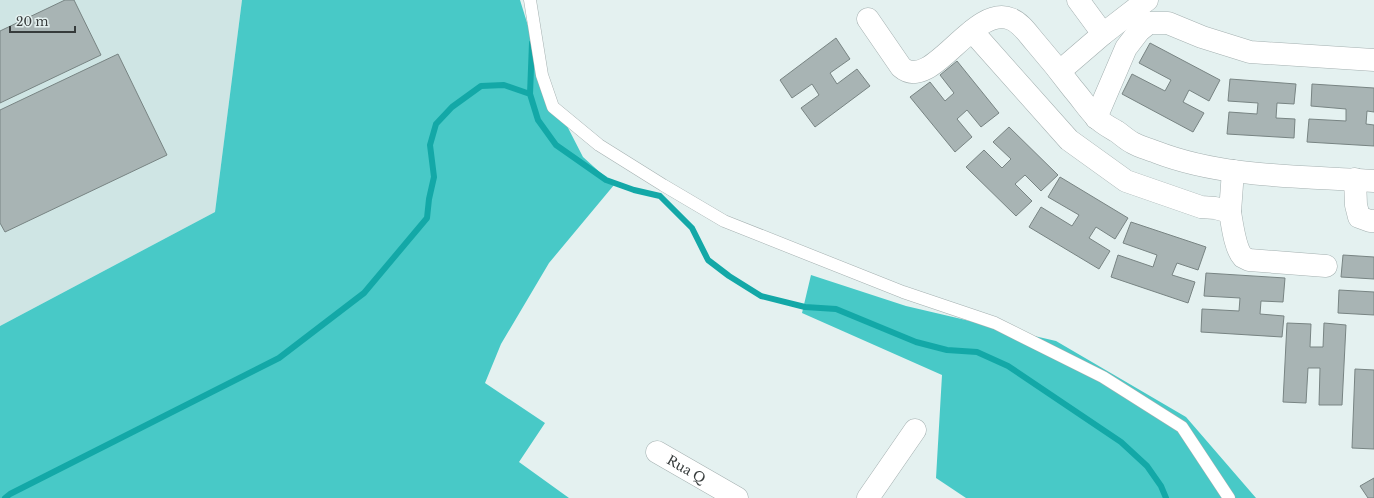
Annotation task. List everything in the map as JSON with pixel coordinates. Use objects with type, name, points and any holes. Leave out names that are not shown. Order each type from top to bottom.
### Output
[{"type":"street","points":[[1078,0],[1103,34]]},
{"type":"street","points":[[1060,71],[1103,34],[1147,0]]},
{"type":"street","points":[[868,20],[901,67],[906,72],[919,73],[933,65],[972,31],[994,18],[1001,17],[1012,19],[1025,30],[1060,71],[1096,118],[1134,143],[1174,159],[1220,170],[1365,180],[1356,204],[1360,216],[1370,221],[1374,221]]},
{"type":"street","points":[[1096,118],[1126,48],[1139,31],[1149,23],[1168,23],[1202,37],[1250,52],[1374,60]]},
{"type":"street","points":[[972,31],[1070,140],[1126,181],[1201,207],[1215,208],[1230,212]]},
{"type":"street","points":[[1233,171],[1230,212],[1234,235],[1239,250],[1243,256],[1249,260],[1326,266]]},
{"type":"street","points":[[868,498],[915,430]]},
{"type":"street","name":"Rua Q","points":[[657,452],[737,498]]},
{"type":"lane","points":[[530,0],[542,75],[553,107],[600,144],[724,222],[903,292],[995,323],[1103,376],[1182,427],[1229,498]]},
{"type":"shaded area","points":[[0,0],[242,0],[215,212],[0,326]]},
{"type":"shaded area","points":[[242,0],[520,0],[547,87],[583,157],[614,185],[549,263],[501,344],[485,383],[545,423],[519,462],[569,498],[0,498],[0,326],[215,212]]},
{"type":"shaded area","points":[[811,275],[906,306],[1056,341],[1186,417],[1256,498],[966,498],[936,478],[942,375],[802,313]]},
{"type":"building","points":[[65,0],[74,0],[101,55],[0,103],[0,31]]},
{"type":"building","points":[[836,38],[850,59],[830,73],[837,84],[857,69],[870,86],[815,127],[801,108],[819,95],[812,84],[792,98],[780,80]]},
{"type":"building","points":[[1150,43],[1220,80],[1209,101],[1189,90],[1183,102],[1204,113],[1193,132],[1122,94],[1132,74],[1165,91],[1171,80],[1139,63]]},
{"type":"building","points":[[118,54],[167,155],[5,232],[0,223],[0,110]]},
{"type":"building","points":[[957,61],[999,113],[981,127],[967,110],[957,119],[972,137],[955,152],[910,97],[930,82],[945,101],[954,93],[940,75]]},
{"type":"building","points":[[1230,79],[1296,84],[1294,104],[1277,103],[1276,118],[1295,119],[1294,138],[1227,134],[1229,112],[1257,114],[1258,103],[1228,101]]},
{"type":"building","points":[[1312,84],[1374,88],[1374,112],[1367,111],[1366,124],[1374,125],[1374,146],[1307,142],[1309,119],[1346,121],[1346,109],[1311,106]]},
{"type":"building","points":[[1009,127],[1058,175],[1041,191],[1025,175],[1015,184],[1032,201],[1016,216],[966,167],[984,150],[1002,168],[1011,159],[993,142]]},
{"type":"building","points":[[1060,177],[1128,218],[1115,239],[1096,227],[1089,238],[1110,251],[1099,269],[1029,227],[1041,207],[1072,226],[1079,215],[1048,197]]},
{"type":"building","points":[[1131,222],[1206,247],[1198,270],[1177,263],[1172,275],[1195,282],[1188,303],[1111,277],[1118,255],[1153,267],[1157,255],[1123,243]]},
{"type":"building","points":[[1343,255],[1374,257],[1374,279],[1341,277]]},
{"type":"building","points":[[1206,273],[1285,278],[1283,302],[1261,301],[1260,314],[1284,316],[1282,337],[1201,332],[1202,309],[1239,311],[1240,298],[1204,296]]},
{"type":"building","points":[[1339,290],[1374,292],[1374,315],[1338,313]]},
{"type":"building","points":[[1287,323],[1311,324],[1310,347],[1323,347],[1324,323],[1346,325],[1342,405],[1319,405],[1320,368],[1308,368],[1306,403],[1283,402]]},
{"type":"building","points":[[1355,369],[1374,370],[1374,449],[1352,448]]},
{"type":"building","points":[[1374,478],[1374,498],[1368,498],[1360,486]]},
{"type":"waterway","points":[[532,43],[530,94],[538,120],[556,145],[606,180],[634,190],[660,196],[692,228],[708,260],[729,276],[761,296],[805,307],[836,309],[916,342],[947,350],[977,352],[1008,366],[1121,442],[1147,466],[1161,486],[1166,498]]},
{"type":"waterway","points":[[5,498],[10,494],[279,358],[364,293],[427,218],[429,199],[434,177],[430,145],[436,124],[452,107],[481,86],[504,85],[530,94]]}]
